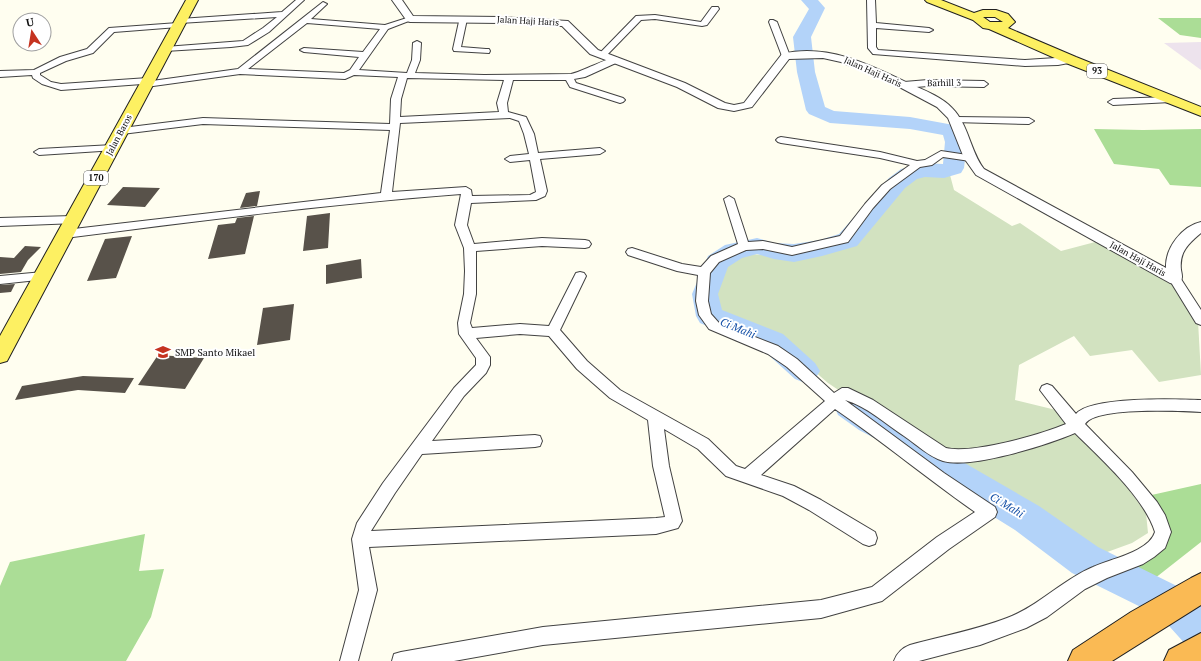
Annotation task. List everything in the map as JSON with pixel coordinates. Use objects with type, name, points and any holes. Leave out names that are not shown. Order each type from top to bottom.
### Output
[{"type":"highway","points":[[1084,661],[1142,623],[1201,588]]},
{"type":"main road","name":"Jalan Baros","points":[[0,355],[192,0]]},
{"type":"main road","name":"93","points":[[931,0],[982,16],[1004,17],[1009,22],[1060,41]]},
{"type":"main road","name":"93","points":[[956,0],[982,16]]},
{"type":"main road","name":"93","points":[[982,16],[982,23],[993,26],[1071,60],[1201,112]]},
{"type":"main road","points":[[993,26],[1006,25],[1009,22]]},
{"type":"main road","points":[[1146,76],[1199,98],[1197,105],[1184,106]]},
{"type":"street","points":[[165,50],[245,43],[266,30],[300,0]]},
{"type":"street","points":[[305,22],[384,27],[410,19],[397,0]]},
{"type":"street","points":[[871,0],[873,12],[871,26],[872,48],[880,53],[1025,63],[1071,60]]},
{"type":"street","points":[[240,71],[305,22],[323,4]]},
{"type":"street","points":[[602,55],[639,18],[655,17],[702,24],[715,9]]},
{"type":"street","points":[[0,74],[36,72],[63,59],[90,51],[112,30],[283,14]]},
{"type":"street","name":"Jalan Haji Haris","points":[[410,19],[462,19],[565,23],[591,50],[681,85],[722,106],[734,108],[748,105],[790,55],[828,56],[844,59],[904,85],[942,105],[956,120],[966,157],[980,172],[1175,279]]},
{"type":"street","points":[[462,19],[457,49],[486,51]]},
{"type":"street","points":[[773,22],[790,55]]},
{"type":"street","points":[[871,26],[929,30]]},
{"type":"street","points":[[353,72],[384,27]]},
{"type":"street","points":[[386,196],[391,165],[396,99],[416,60],[417,43]]},
{"type":"street","points":[[304,50],[366,55]]},
{"type":"street","points":[[36,72],[36,76],[41,81],[51,86],[61,87],[147,83],[240,71],[342,77],[353,72],[509,78],[569,77],[582,75],[615,60]]},
{"type":"street","points":[[569,77],[573,84],[620,100]]},
{"type":"street","points":[[504,115],[502,103],[509,78]]},
{"type":"street","name":"Barhill 3","points":[[904,85],[942,82],[984,84]]},
{"type":"street","points":[[1114,102],[1168,100]]},
{"type":"street","points":[[268,124],[276,114]]},
{"type":"street","points":[[307,125],[315,114]]},
{"type":"street","points":[[122,131],[190,122],[307,125],[395,123],[504,115],[516,116],[524,119],[542,190],[538,196],[532,198],[465,200]]},
{"type":"street","points":[[956,120],[1029,121]]},
{"type":"street","points":[[780,140],[828,147],[917,164],[928,162],[938,154],[966,157]]},
{"type":"street","points":[[39,152],[112,148]]},
{"type":"street","points":[[510,158],[600,151]]},
{"type":"street","points":[[401,661],[543,636],[821,609],[876,595],[943,543],[989,512],[939,478],[792,363],[773,350],[714,326],[705,315],[702,301],[704,272],[715,259],[744,246],[763,245],[792,251],[844,239],[869,206],[886,187],[917,164]]},
{"type":"street","points":[[65,234],[386,196],[462,189],[466,190],[467,192],[461,225],[470,248],[472,271],[470,294],[464,323],[470,338],[483,357],[483,365],[481,370],[458,392],[376,507],[363,529],[360,540],[361,553],[368,590],[349,661]]},
{"type":"street","points":[[729,199],[744,246]]},
{"type":"street","points":[[0,222],[73,220]]},
{"type":"street","name":"Jalan Haji Haris","points":[[1175,279],[1174,254],[1183,241],[1201,226]]},
{"type":"street","points":[[470,248],[542,242],[585,244]]},
{"type":"street","points":[[632,252],[681,268],[704,272]]},
{"type":"street","points":[[0,280],[43,276]]},
{"type":"street","points":[[553,331],[580,276]]},
{"type":"street","points":[[1175,279],[1201,320]]},
{"type":"street","points":[[470,338],[505,329],[530,328],[553,331],[582,365],[615,394],[703,444],[731,471],[788,491],[815,505],[868,538]]},
{"type":"street","points":[[903,661],[910,654],[992,632],[1021,621],[1080,582],[1104,570],[1142,556],[1162,539],[1164,533],[1161,524],[1134,484],[1091,438],[1077,426],[1047,390]]},
{"type":"street","points":[[747,477],[803,430],[836,398],[848,394],[868,404],[942,454],[956,457],[1019,446],[1060,433],[1077,426],[1085,414],[1106,408],[1201,406]]},
{"type":"street","points":[[360,540],[656,526],[672,523],[674,521],[661,466],[655,417]]},
{"type":"street","points":[[419,448],[535,441]]},
{"type":"shaded area","points":[[1201,42],[1201,70],[1164,43]]},
{"type":"green space","points":[[1158,18],[1201,18],[1201,38],[1180,35]]},
{"type":"green space","points":[[1094,129],[1201,129],[1201,187],[1170,185],[1159,169],[1114,164]]},
{"type":"green space","points":[[933,172],[950,175],[954,190],[1012,226],[1020,223],[1061,251],[1099,241],[1170,278],[1198,321],[1201,375],[1159,382],[1132,350],[1090,356],[1074,336],[1019,365],[1015,400],[1056,410],[1118,475],[1146,513],[1148,533],[1132,543],[1099,555],[1008,496],[933,453],[828,383],[783,344],[752,326],[716,314],[711,296],[718,270],[730,259],[751,254],[794,257],[841,248],[859,236],[900,185],[923,174]]},
{"type":"green space","points":[[1201,484],[1201,542],[1145,586],[1118,571],[1168,541],[1164,522],[1147,496]]},
{"type":"green space","points":[[145,534],[139,571],[164,569],[151,617],[126,661],[0,661],[0,586],[10,562]]},
{"type":"building","points":[[123,187],[160,188],[145,207],[107,205]]},
{"type":"building","points":[[260,191],[257,206],[240,208],[246,193]]},
{"type":"building","points":[[330,213],[328,248],[303,251],[307,216]]},
{"type":"building","points":[[254,216],[245,254],[208,259],[218,225],[235,223],[237,218]]},
{"type":"building","points":[[132,236],[116,278],[87,281],[105,239]]},
{"type":"building","points":[[25,246],[41,247],[28,260],[21,272],[0,274],[0,257],[14,258]]},
{"type":"building","points":[[361,259],[362,278],[326,284],[326,265]]},
{"type":"building","points":[[15,284],[11,292],[0,293],[0,285]]},
{"type":"building","points":[[294,304],[290,340],[257,345],[263,308]]},
{"type":"building","points":[[158,355],[204,358],[185,389],[138,385]]},
{"type":"building","points":[[83,376],[134,378],[125,393],[78,390],[15,400],[22,386]]},
{"type":"waterway","name":"Ci Mahi","points":[[805,371],[773,342],[710,316],[705,294],[717,262],[734,251],[757,246],[774,251],[794,253],[822,248],[848,240],[897,183],[909,174],[925,170],[944,171],[953,168],[956,142],[952,130],[910,123],[830,117],[816,110],[806,72],[802,37],[817,8],[809,0]]},
{"type":"waterway","name":"Ci Mahi","points":[[849,406],[870,421],[908,440],[937,464],[1027,518],[1085,560],[1174,604],[1201,632]]},
{"type":"place","name":"SMP Santo Mikael","points":[[163,352]]}]
